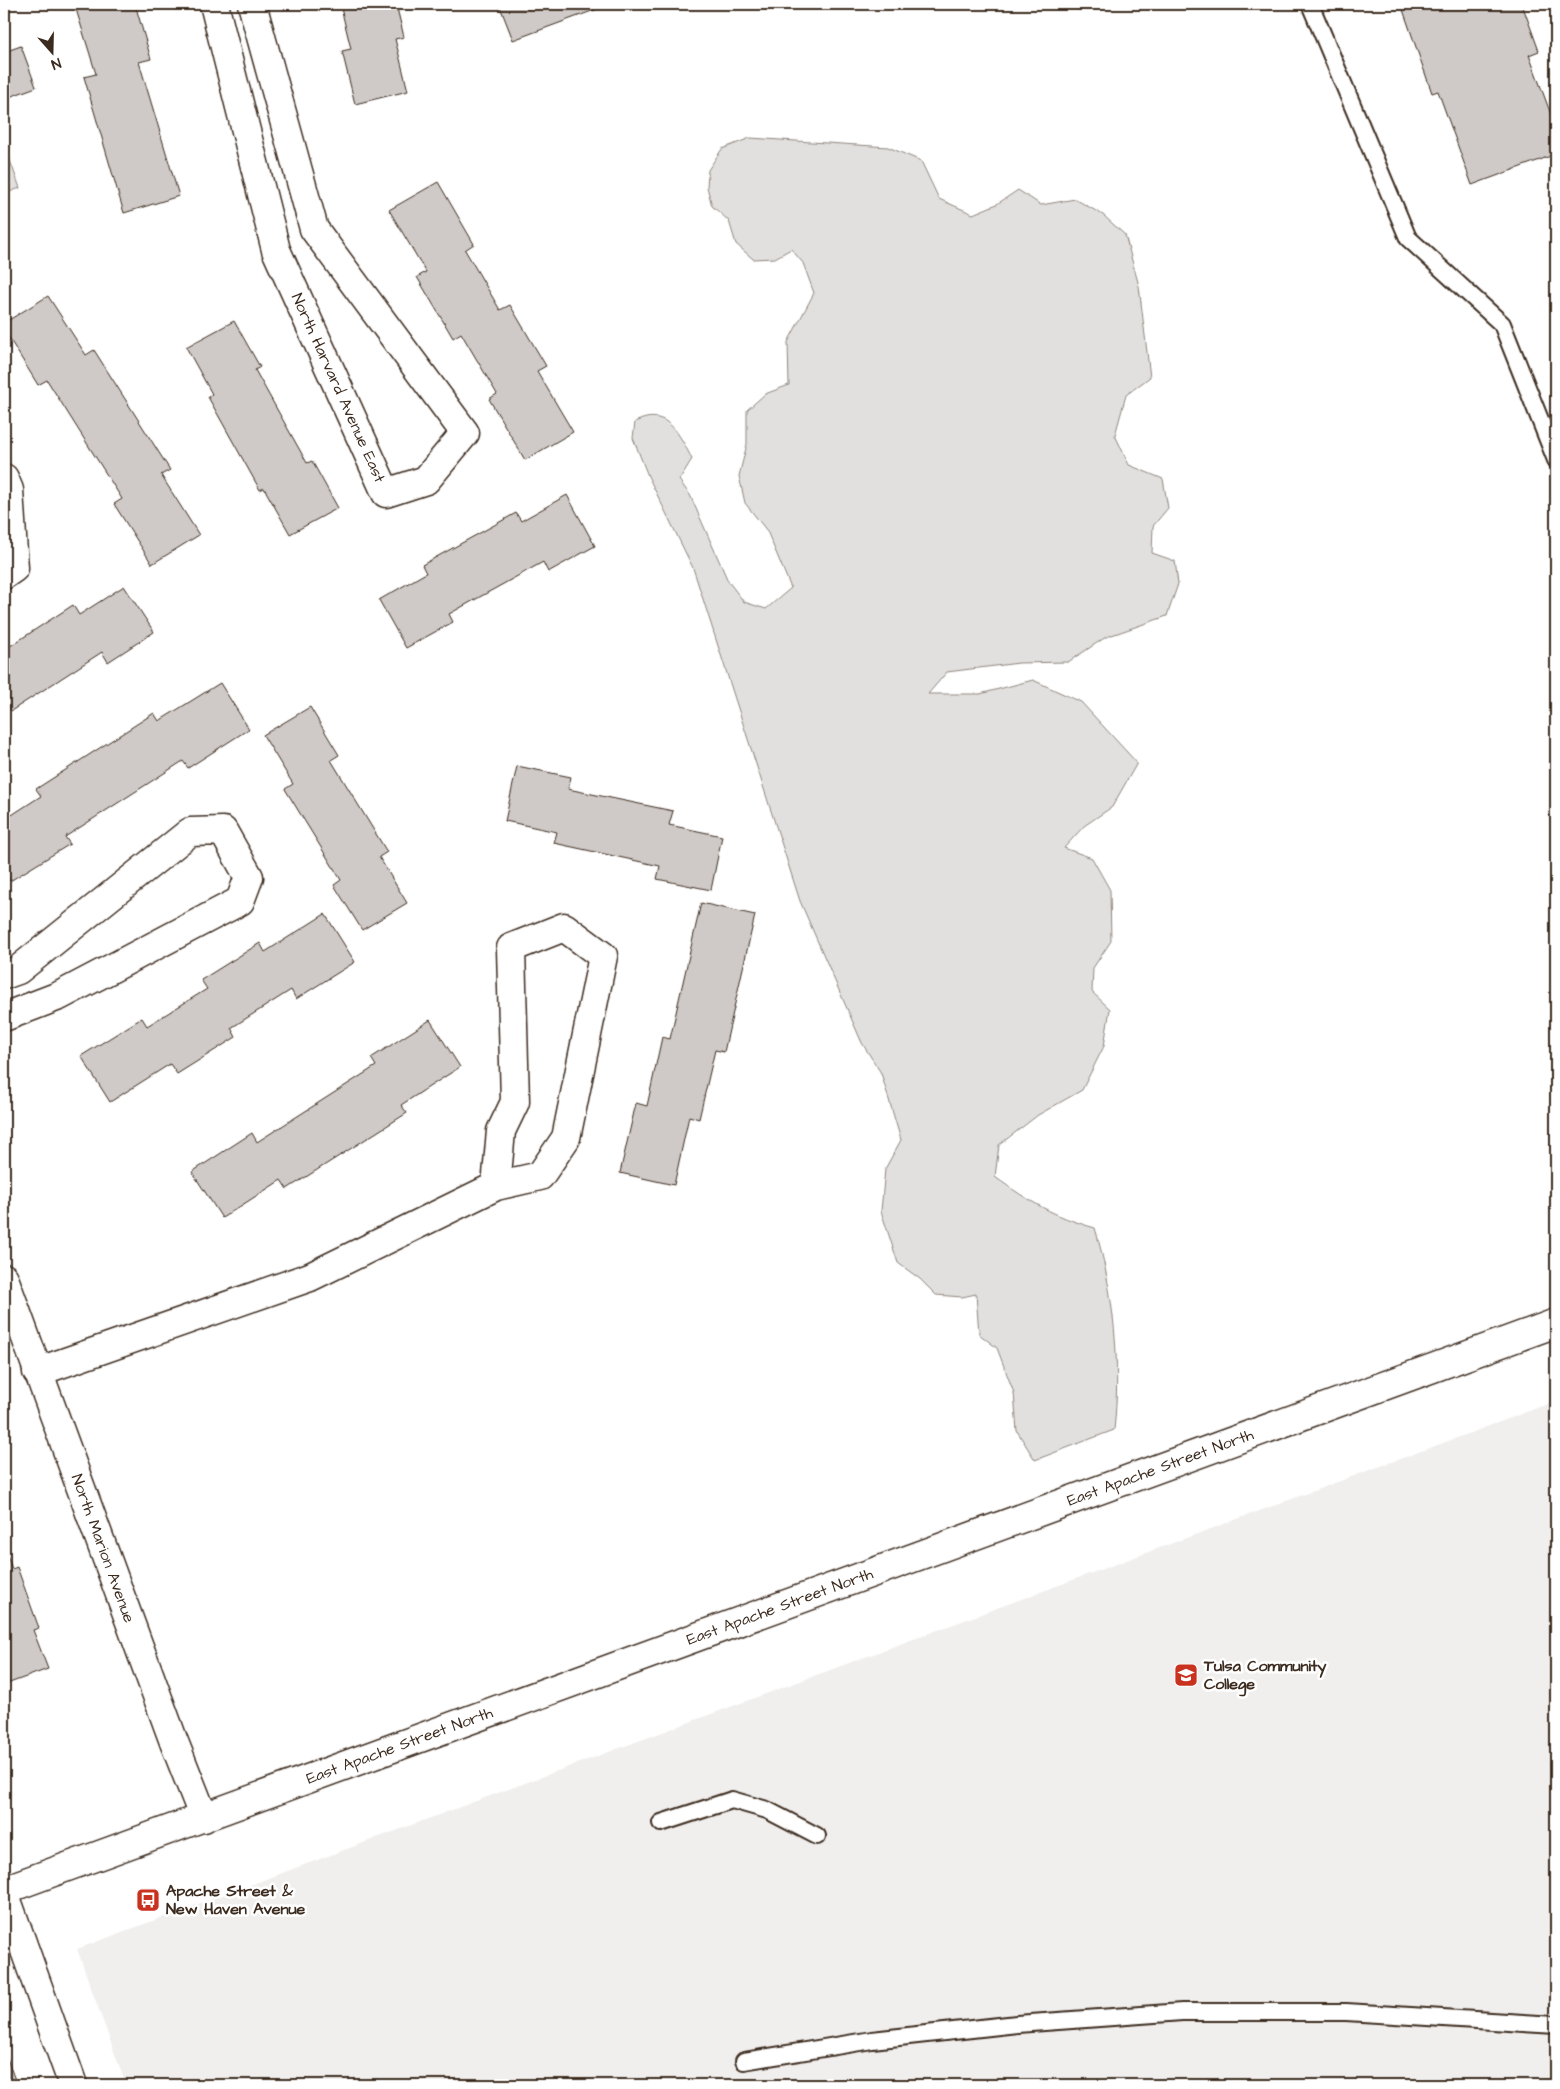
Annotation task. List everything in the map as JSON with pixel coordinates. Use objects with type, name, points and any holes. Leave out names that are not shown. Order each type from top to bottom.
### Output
[{"type":"street","name":"North Harvard Avenue East","points":[[214,4],[276,250],[386,493],[426,480],[464,433],[314,229],[252,4]]},
{"type":"street","points":[[4,478],[9,490],[14,568],[4,575]]},
{"type":"street","points":[[4,975],[18,970],[190,832],[223,831],[249,876],[240,901],[59,996],[4,1017]]},
{"type":"street","points":[[37,1372],[310,1277],[496,1186],[540,1176],[566,1138],[603,956],[564,927],[511,948],[515,1102],[502,1130],[496,1186]]},
{"type":"street","name":"North Marion Avenue","points":[[4,1278],[174,1742],[204,1818]]},
{"type":"street","name":"East Apache Street North","points":[[4,1891],[1556,1323]]},
{"type":"street","points":[[4,1891],[73,2085]]},
{"type":"lane","points":[[1310,4],[1408,238],[1502,324],[1556,460]]},
{"type":"lane","points":[[661,1823],[732,1800],[767,1810],[817,1836]]},
{"type":"lane","points":[[744,2061],[872,2040],[1007,2025],[1182,2012],[1346,2012],[1556,2025]]},
{"type":"shaded area","points":[[750,138],[888,147],[921,161],[939,199],[973,214],[997,204],[1018,190],[1041,205],[1075,199],[1103,215],[1125,235],[1139,286],[1150,377],[1126,395],[1115,435],[1129,465],[1163,479],[1168,508],[1153,526],[1152,553],[1175,561],[1178,584],[1167,616],[1106,637],[1068,662],[1019,663],[947,672],[928,694],[980,694],[1033,680],[1081,702],[1137,763],[1112,807],[1084,826],[1064,848],[1092,858],[1110,890],[1111,941],[1093,968],[1092,992],[1110,1009],[1104,1046],[1082,1090],[1038,1115],[999,1145],[995,1177],[1042,1207],[1095,1228],[1107,1278],[1114,1328],[1117,1379],[1114,1430],[1035,1460],[1017,1431],[1014,1393],[997,1348],[979,1334],[976,1294],[962,1297],[936,1295],[920,1279],[898,1263],[881,1211],[885,1169],[901,1140],[881,1073],[862,1043],[800,901],[693,568],[648,476],[633,438],[635,422],[646,418],[664,420],[677,432],[692,459],[679,480],[690,495],[728,581],[744,602],[766,609],[791,588],[767,531],[745,503],[739,476],[747,444],[747,410],[765,394],[789,385],[788,342],[814,293],[803,263],[791,249],[775,258],[753,259],[736,244],[729,221],[712,206],[707,187],[708,170],[722,149]]},
{"type":"shaded area","points":[[4,144],[20,188],[4,194]]},
{"type":"shaded area","name":"Tulsa Community College","points":[[1556,1401],[1556,2085],[126,2085],[77,1949]]},
{"type":"building","points":[[84,4],[135,4],[151,59],[139,62],[179,196],[124,213],[84,77],[96,74],[75,6]]},
{"type":"building","points":[[340,4],[396,4],[404,37],[395,39],[408,91],[355,104],[342,51],[351,49]]},
{"type":"building","points":[[499,4],[611,4],[513,40]]},
{"type":"building","points":[[1401,4],[1522,4],[1539,51],[1529,55],[1556,128],[1556,154],[1472,185],[1438,91],[1432,93]]},
{"type":"building","points":[[21,46],[36,87],[4,99],[4,52]]},
{"type":"building","points":[[438,182],[474,244],[465,250],[500,310],[510,305],[546,366],[537,371],[573,432],[525,460],[489,399],[497,394],[461,333],[453,338],[417,277],[426,272],[389,210]]},
{"type":"building","points":[[48,296],[86,355],[94,350],[170,470],[161,475],[199,535],[152,564],[114,504],[122,499],[47,380],[38,385],[4,330],[4,323]]},
{"type":"building","points":[[234,321],[260,367],[255,370],[307,463],[312,461],[338,508],[290,534],[264,488],[260,490],[208,397],[212,394],[186,347]]},
{"type":"building","points":[[567,495],[595,546],[548,572],[543,562],[449,614],[453,622],[406,648],[379,600],[426,573],[422,565],[516,513],[521,521]]},
{"type":"building","points":[[124,586],[154,632],[108,662],[102,652],[11,711],[6,702],[4,704],[4,650],[73,605],[79,615]]},
{"type":"building","points":[[220,683],[249,729],[188,768],[183,761],[65,837],[70,844],[10,881],[4,872],[4,820],[41,796],[36,789],[154,713],[159,721]]},
{"type":"building","points":[[310,707],[339,755],[331,760],[387,852],[379,857],[407,903],[362,930],[334,885],[341,880],[285,789],[293,784],[263,735]]},
{"type":"building","points":[[517,766],[571,777],[568,789],[673,811],[669,825],[722,836],[711,890],[657,879],[660,866],[554,843],[557,832],[505,821]]},
{"type":"building","points":[[701,903],[755,915],[724,1052],[715,1050],[699,1119],[689,1116],[674,1185],[620,1173],[636,1103],[647,1106],[662,1037],[670,1039]]},
{"type":"building","points":[[325,914],[355,962],[296,999],[291,990],[231,1028],[236,1037],[177,1074],[170,1064],[110,1102],[81,1056],[142,1018],[147,1026],[207,989],[201,980],[260,943],[265,952]]},
{"type":"building","points":[[430,1020],[460,1067],[401,1105],[407,1113],[287,1189],[281,1180],[222,1218],[192,1172],[252,1133],[257,1142],[376,1066],[371,1058]]},
{"type":"building","points":[[4,1546],[12,1569],[17,1567],[39,1628],[33,1630],[48,1669],[4,1685]]},
{"type":"building","points":[[4,2050],[15,2080],[4,2084]]},
{"type":"place","name":"Tulsa Community College","points":[[1186,1675]]},
{"type":"place","name":"Apache Street & New Haven Avenue","points":[[148,1900]]}]
